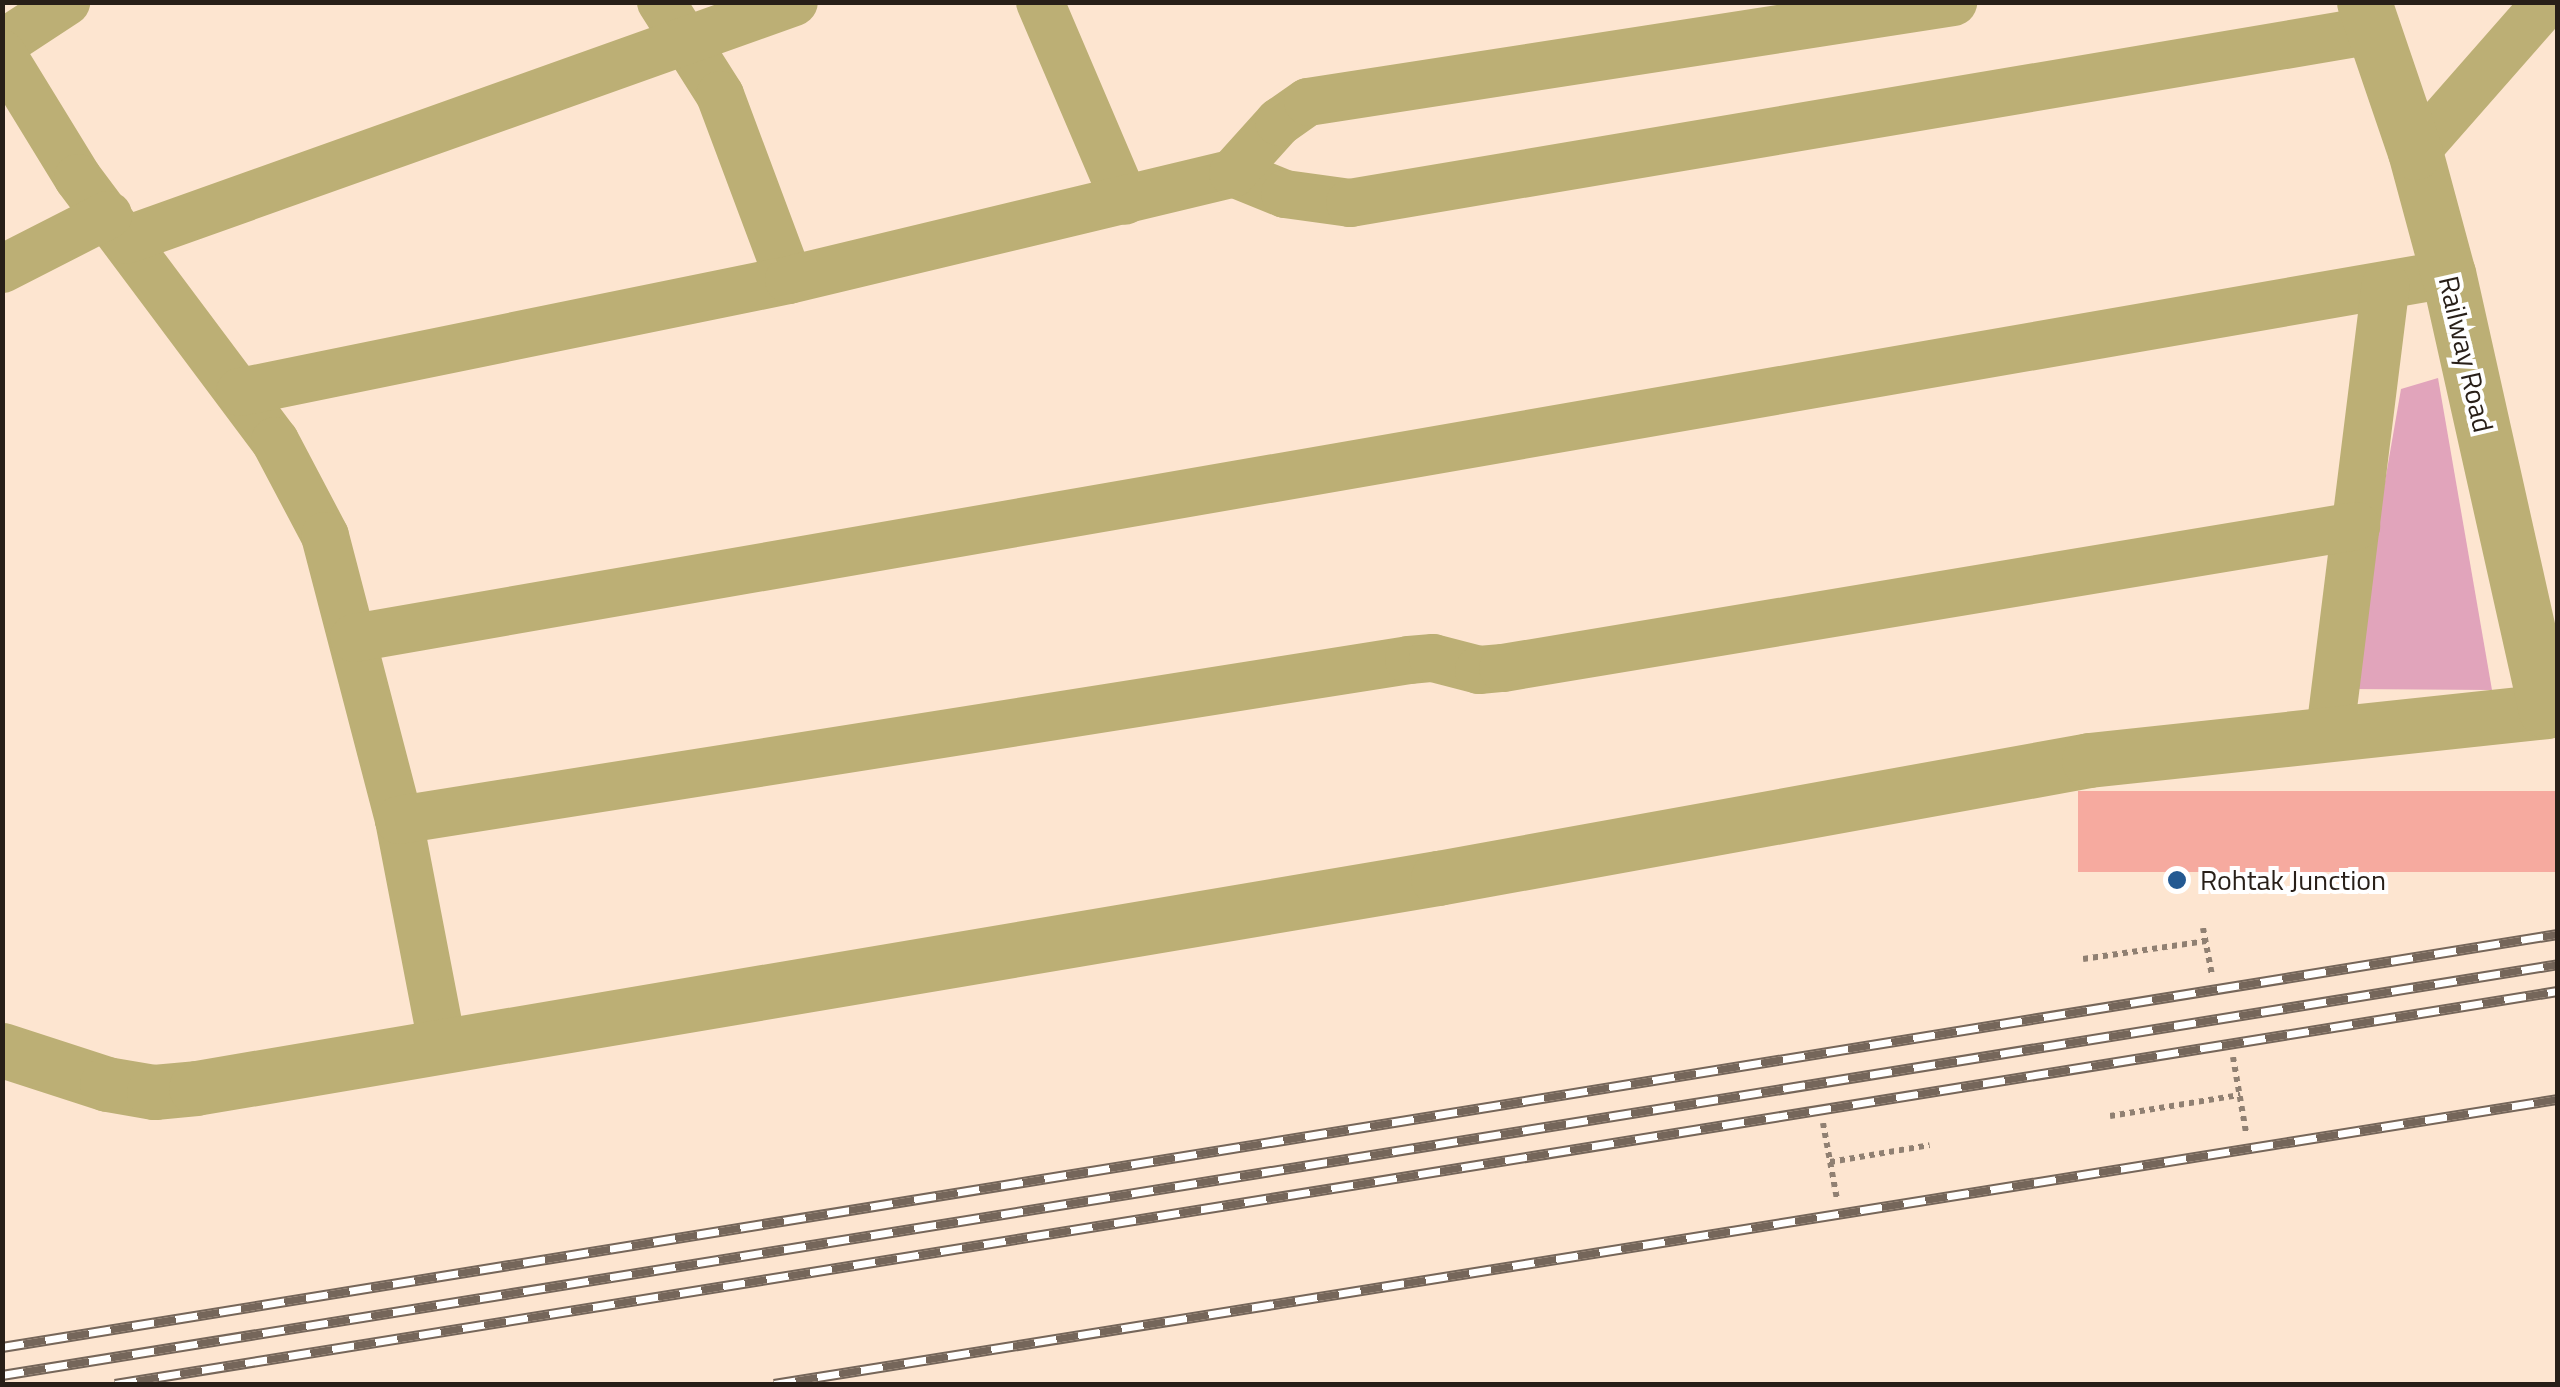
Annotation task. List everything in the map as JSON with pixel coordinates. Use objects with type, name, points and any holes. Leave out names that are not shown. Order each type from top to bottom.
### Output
[{"type":"street","points":[[2,44],[66,2]]},
{"type":"street","points":[[2,269],[674,21],[794,2]]},
{"type":"street","points":[[1040,2],[1125,202]]},
{"type":"street","points":[[240,392],[789,280],[1125,202],[1233,172],[1280,122],[1308,102],[1953,2]]},
{"type":"street","points":[[2414,152],[2547,2]]},
{"type":"street","points":[[1233,172],[1285,194],[1350,203],[2369,16]]},
{"type":"street","name":"Railway Road","points":[[2369,16],[2414,152],[2448,274],[2552,710]]},
{"type":"street","points":[[674,21],[720,96],[789,280]]},
{"type":"street","points":[[2,54],[67,162],[275,440],[325,536],[399,820],[443,1048]]},
{"type":"street","points":[[354,638],[2448,274]]},
{"type":"street","points":[[2330,732],[2386,285]]},
{"type":"street","points":[[399,820],[1409,660],[1433,658],[1479,670],[1503,668],[2356,526]]},
{"type":"street","points":[[2,1050],[107,1084],[154,1092],[443,1048],[1438,878],[2073,762],[2552,710]]},
{"type":"path","points":[[2203,928],[2212,975]]},
{"type":"path","points":[[2083,959],[2206,941]]},
{"type":"path","points":[[2234,1057],[2246,1132]]},
{"type":"path","points":[[2110,1116],[2240,1095]]},
{"type":"path","points":[[1823,1123],[1837,1199]]},
{"type":"path","points":[[1830,1162],[1930,1145]]},
{"type":"shaded area","points":[[2438,378],[2492,690],[2349,689],[2401,389]]},
{"type":"building","points":[[2078,791],[2558,791],[2558,872],[2078,872]]},
{"type":"railway","points":[[2,1347],[2558,934]]},
{"type":"railway","points":[[2,1375],[2558,964]]},
{"type":"railway","points":[[115,1384],[2558,991]]},
{"type":"railway","points":[[774,1384],[2558,1099]]},
{"type":"place","name":"Rohtak Junction","points":[[2177,880]]}]
